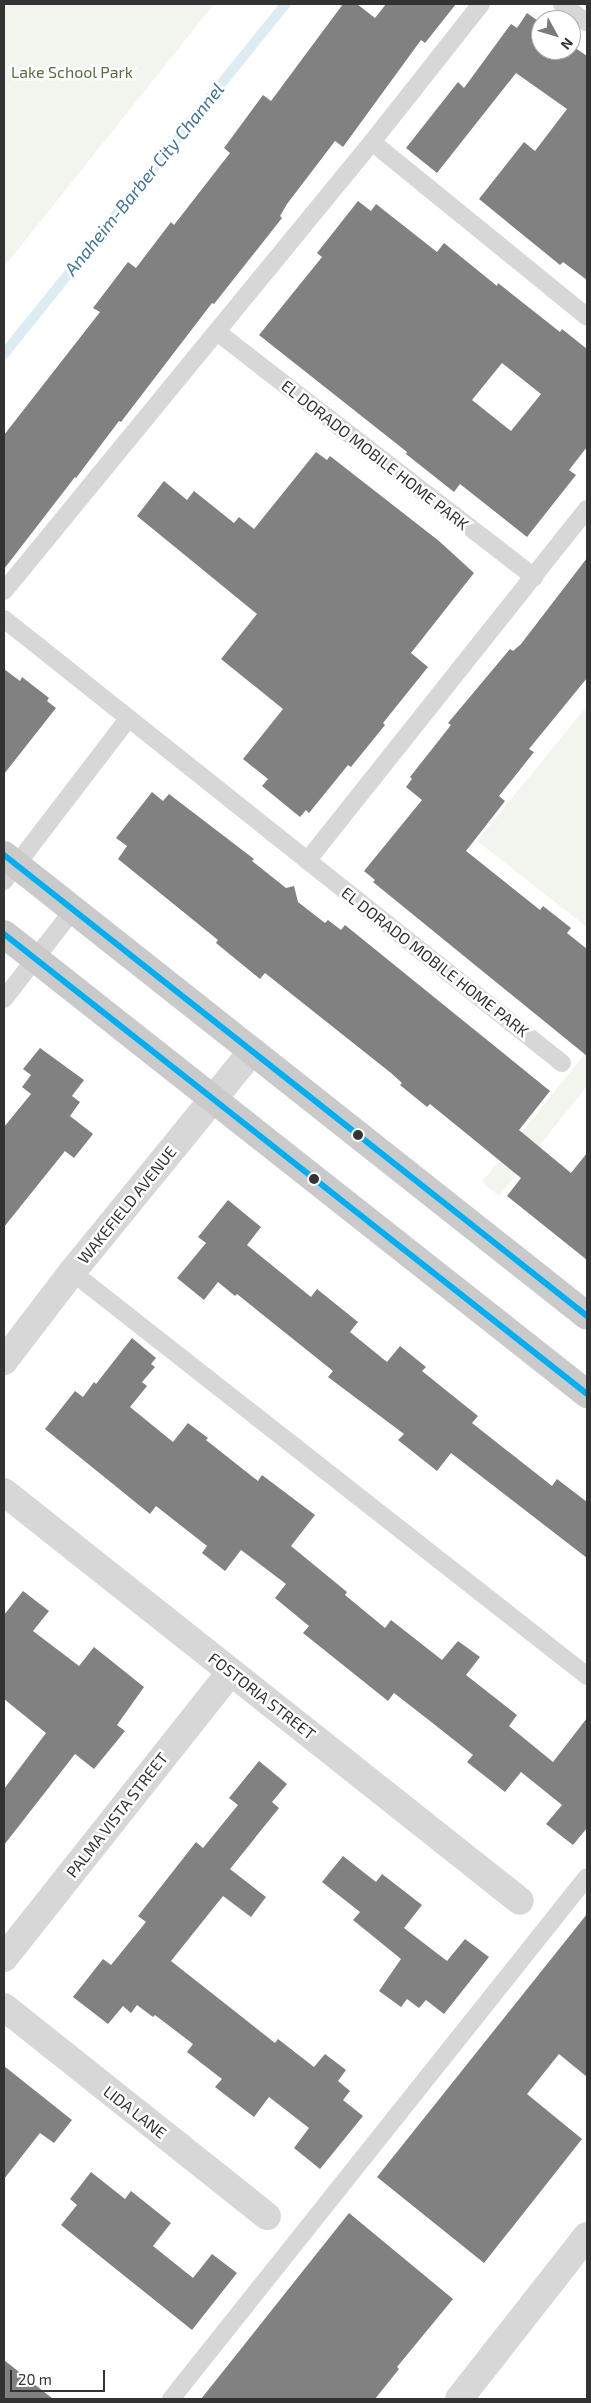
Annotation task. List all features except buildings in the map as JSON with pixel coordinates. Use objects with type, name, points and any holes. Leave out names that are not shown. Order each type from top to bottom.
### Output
[{"type":"main road","points":[[8,867],[73,910],[587,1316]]},
{"type":"main road","points":[[4,934],[587,1394]]},
{"type":"street","name":"WAKEFIELD AVENUE","points":[[4,1361],[72,1272],[252,1051]]},
{"type":"street","name":"FOSTORIA STREET","points":[[4,1492],[520,1901]]},
{"type":"street","name":"PALMA VISTA STREET","points":[[4,1958],[231,1672]]},
{"type":"street","name":"LIDA LANE","points":[[4,2008],[267,2216]]},
{"type":"street","points":[[459,2399],[587,2236]]},
{"type":"lane","points":[[4,591],[372,142],[481,4]]},
{"type":"lane","points":[[562,4],[587,23]]},
{"type":"lane","points":[[372,142],[587,317]]},
{"type":"lane","name":"EL DORADO MOBILE HOME PARK","points":[[217,332],[534,577]]},
{"type":"lane","points":[[307,861],[587,509]]},
{"type":"lane","name":"EL DORADO MOBILE HOME PARK","points":[[4,619],[562,1063]]},
{"type":"lane","points":[[8,867],[128,719]]},
{"type":"lane","points":[[4,999],[73,910]]},
{"type":"lane","points":[[72,1272],[587,1676]]},
{"type":"lane","points":[[171,2399],[587,1877]]},
{"type":"green space","name":"Lake School Park","points":[[4,4],[214,4],[4,267]]},
{"type":"green space","points":[[587,706],[587,927],[477,841]]},
{"type":"green space","points":[[587,1051],[587,1086],[499,1196],[482,1182]]},
{"type":"waterway","name":"Anaheim-Barber City Channel","points":[[4,354],[285,4]]},
{"type":"transit line","points":[[4,855],[587,1316]]},
{"type":"transit line","points":[[4,934],[587,1394]]}]
